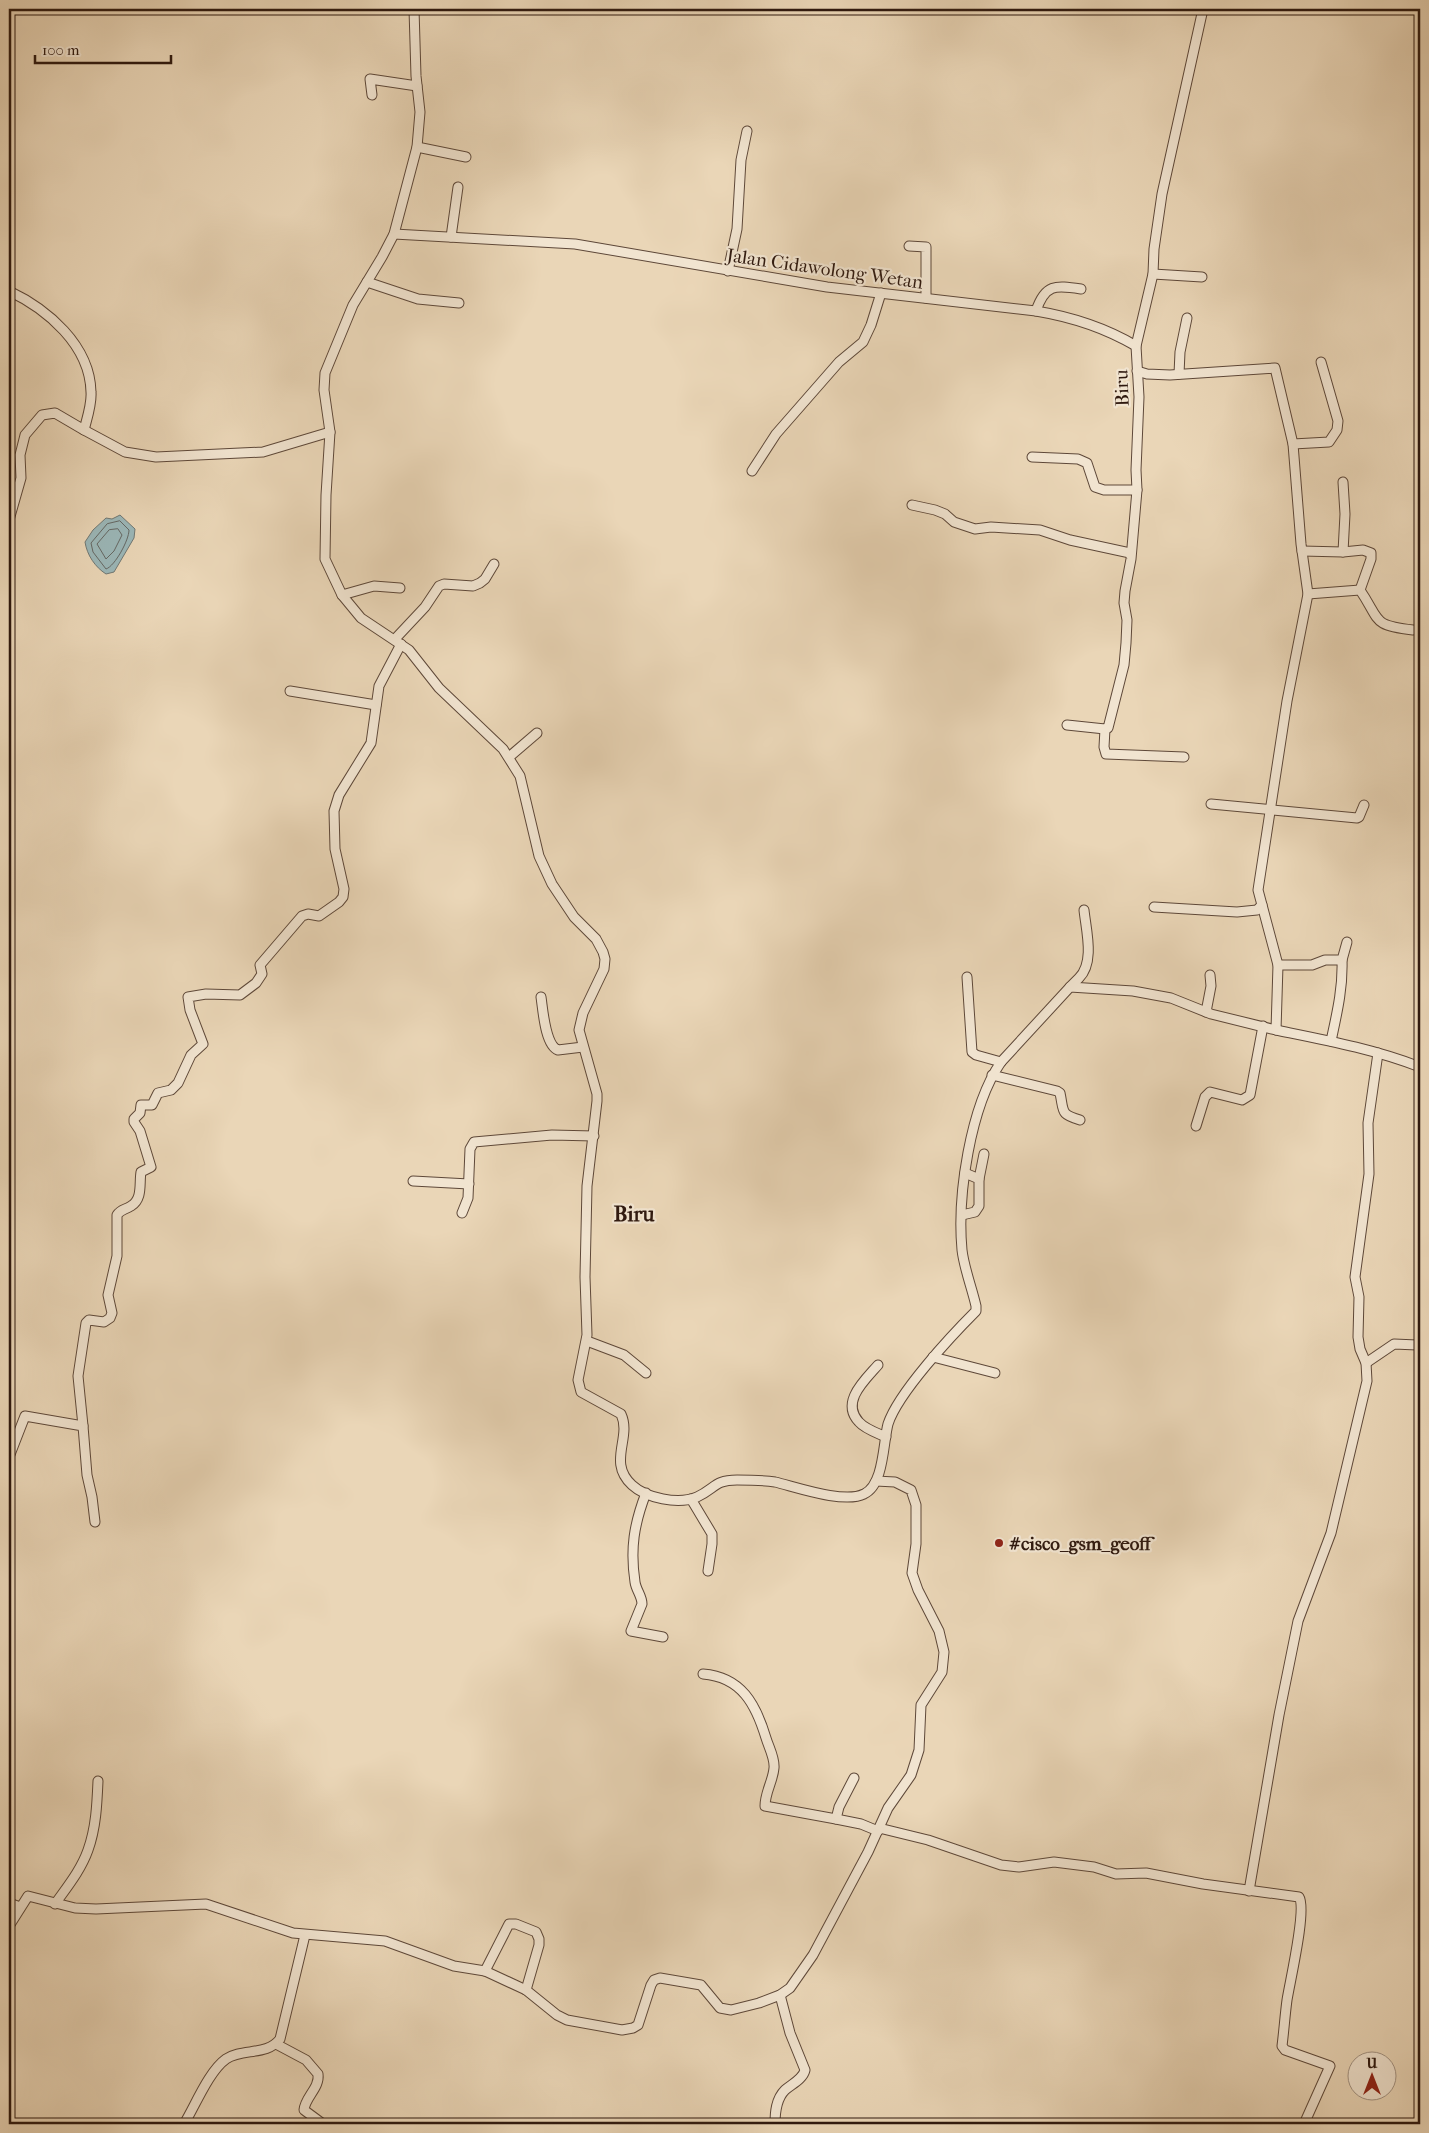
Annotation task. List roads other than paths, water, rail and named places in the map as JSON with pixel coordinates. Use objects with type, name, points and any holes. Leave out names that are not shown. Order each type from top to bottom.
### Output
[{"type":"street","points":[[414,9],[420,112],[417,147],[394,234],[353,305],[325,373],[324,390],[330,432],[325,559],[342,595],[361,618],[409,650],[439,688],[503,749],[520,776],[538,856],[552,884],[574,917],[596,939],[605,959],[604,969],[582,1013],[579,1030],[597,1094],[594,1136],[587,1186],[585,1252],[587,1341],[578,1387],[581,1392],[621,1414],[624,1428],[619,1460],[632,1485],[650,1496],[670,1500],[697,1497],[719,1482],[735,1480],[773,1482],[813,1493],[850,1496],[864,1494],[876,1481],[888,1424],[896,1406],[933,1357],[976,1311],[963,1253],[962,1215],[966,1154],[992,1075],[1000,1062],[1079,978],[1087,962],[1088,945],[1084,910]]},
{"type":"street","name":"Biru","points":[[1105,729],[1110,724],[1124,665],[1128,620],[1124,603],[1137,490],[1139,397],[1136,346],[1153,274],[1154,249],[1162,194],[1203,9]]},
{"type":"street","points":[[372,96],[370,79],[417,86]]},
{"type":"street","points":[[728,271],[737,229],[740,160],[747,131]]},
{"type":"street","points":[[417,147],[466,157]]},
{"type":"street","points":[[394,234],[450,237],[458,187]]},
{"type":"street","name":"Jalan Cidawolong Wetan","points":[[450,237],[575,244],[827,287],[1069,316],[1116,334],[1136,346]]},
{"type":"street","points":[[909,246],[926,247],[926,298]]},
{"type":"street","points":[[1153,274],[1202,277]]},
{"type":"street","points":[[366,282],[418,299],[459,303]]},
{"type":"street","points":[[1036,311],[1043,294],[1050,288],[1067,287],[1081,289]]},
{"type":"street","points":[[9,291],[44,312],[71,338],[83,356],[90,375],[92,394],[84,430]]},
{"type":"street","points":[[752,471],[781,428],[839,362],[863,342],[871,325],[881,293]]},
{"type":"street","points":[[1179,374],[1180,352],[1187,318]]},
{"type":"street","points":[[1293,444],[1329,442],[1338,430],[1338,422],[1321,362]]},
{"type":"street","points":[[1137,371],[1147,374],[1179,374],[1275,368],[1293,444],[1302,551],[1308,594],[1270,809],[1258,890],[1278,965],[1276,1030]]},
{"type":"street","points":[[9,520],[21,478],[20,455],[25,435],[42,415],[55,414],[125,452],[156,457],[263,452],[330,432]]},
{"type":"street","points":[[1032,457],[1078,459],[1087,463],[1095,487],[1104,490],[1137,490]]},
{"type":"street","points":[[1343,482],[1345,514],[1343,552]]},
{"type":"street","points":[[912,505],[935,510],[954,522],[975,529],[991,527],[1040,530],[1070,540],[1130,553]]},
{"type":"street","points":[[1302,551],[1343,552],[1363,550],[1371,553],[1371,559],[1360,590],[1372,614],[1380,622],[1397,628],[1414,630]]},
{"type":"street","points":[[94,1522],[92,1497],[87,1475],[78,1376],[80,1351],[88,1320],[104,1322],[110,1318],[112,1313],[108,1295],[117,1256],[117,1215],[120,1211],[136,1202],[139,1195],[141,1172],[151,1167],[140,1131],[134,1119],[140,1113],[141,1105],[152,1105],[156,1101],[158,1093],[171,1090],[178,1083],[194,1050],[202,1046],[188,997],[206,994],[240,995],[256,983],[262,974],[260,965],[302,916],[308,914],[319,916],[339,902],[343,896],[344,889],[336,849],[334,811],[339,795],[371,743],[379,686],[398,641],[439,586],[444,584],[473,586],[485,579],[494,564]]},
{"type":"street","points":[[342,595],[374,586],[400,588]]},
{"type":"street","points":[[1308,594],[1360,590]]},
{"type":"street","points":[[290,691],[376,705]]},
{"type":"street","points":[[1067,725],[1105,729],[1104,747],[1106,754],[1184,758]]},
{"type":"street","points":[[509,758],[537,733]]},
{"type":"street","points":[[1211,804],[1357,818],[1364,805]]},
{"type":"street","points":[[1154,907],[1242,912],[1257,910],[1262,905]]},
{"type":"street","points":[[1331,1041],[1340,1002],[1342,960],[1347,942]]},
{"type":"street","points":[[1278,965],[1312,965],[1325,960],[1342,960]]},
{"type":"street","points":[[1206,1012],[1211,986],[1210,975]]},
{"type":"street","points":[[967,977],[972,1052],[1000,1062]]},
{"type":"street","points":[[1070,987],[1133,991],[1171,998],[1206,1012],[1378,1053],[1420,1067]]},
{"type":"street","points":[[541,997],[549,1040],[554,1048],[558,1050],[583,1047]]},
{"type":"street","points":[[1196,1126],[1205,1097],[1210,1092],[1242,1100],[1250,1094],[1263,1026]]},
{"type":"street","points":[[1249,1891],[1279,1715],[1298,1621],[1331,1533],[1367,1381],[1366,1363],[1360,1349],[1358,1337],[1359,1297],[1355,1277],[1369,1174],[1368,1123],[1378,1053]]},
{"type":"street","points":[[992,1075],[1057,1091],[1060,1094],[1062,1111],[1080,1120]]},
{"type":"street","points":[[462,1213],[468,1198],[470,1148],[477,1140],[552,1135],[594,1136]]},
{"type":"street","points":[[962,1215],[978,1210],[979,1179],[984,1154]]},
{"type":"street","points":[[965,1173],[979,1179]]},
{"type":"street","points":[[413,1182],[469,1184]]},
{"type":"street","points":[[587,1341],[624,1355],[646,1373]]},
{"type":"street","points":[[1366,1363],[1379,1356],[1394,1344],[1418,1345]]},
{"type":"street","points":[[933,1357],[996,1372]]},
{"type":"street","points":[[878,1365],[856,1392],[852,1408],[859,1423],[886,1438]]},
{"type":"street","points":[[9,1457],[25,1416],[83,1426]]},
{"type":"street","points":[[9,1926],[24,1898],[32,1895],[55,1904],[96,1909],[206,1904],[292,1933],[385,1941],[454,1966],[485,1971],[526,1990],[557,2015],[567,2020],[628,2030],[638,2025],[651,1985],[654,1980],[660,1978],[701,1985],[716,2004],[725,2009],[740,2009],[780,1995],[790,1988],[800,1976],[813,1955],[888,1808],[911,1775],[918,1750],[921,1705],[942,1672],[944,1652],[939,1631],[918,1590],[912,1573],[916,1544],[916,1504],[911,1490],[895,1482],[876,1481]]},
{"type":"street","points":[[646,1493],[637,1516],[633,1536],[635,1585],[642,1604],[631,1628],[633,1632],[663,1638]]},
{"type":"street","points":[[690,1499],[712,1534],[708,1570]]},
{"type":"street","points":[[703,1674],[722,1678],[743,1691],[754,1705],[760,1717],[774,1764],[766,1806],[861,1824],[928,1840],[1002,1865],[1019,1867],[1054,1862],[1094,1867],[1116,1874],[1146,1873],[1249,1891],[1299,1897],[1302,1903],[1282,2046],[1285,2050],[1330,2066],[1304,2124]]},
{"type":"street","points":[[836,1819],[839,1807],[854,1778]]},
{"type":"street","points":[[55,1904],[76,1874],[88,1850],[97,1810],[98,1781]]},
{"type":"street","points":[[9,1903],[20,1906]]},
{"type":"street","points":[[485,1971],[509,1924],[516,1924],[536,1932],[539,1945],[526,1990]]},
{"type":"street","points":[[184,2124],[215,2071],[226,2059],[276,2044],[282,2033],[305,1935]]},
{"type":"street","points":[[775,2124],[777,2102],[784,2091],[803,2076],[805,2070],[790,2033],[780,1995]]},
{"type":"street","points":[[276,2044],[306,2060],[318,2074],[317,2084],[306,2100],[304,2110],[323,2124]]},
{"type":"water","points":[[120,515],[135,529],[134,538],[114,572],[106,574],[92,560],[85,542],[93,530],[106,518],[112,519]]},
{"type":"place","name":"#cisco_gsm_geoff","points":[[999,1543]]},
{"type":"district","name":"Biru","points":[[634,1214]]}]
